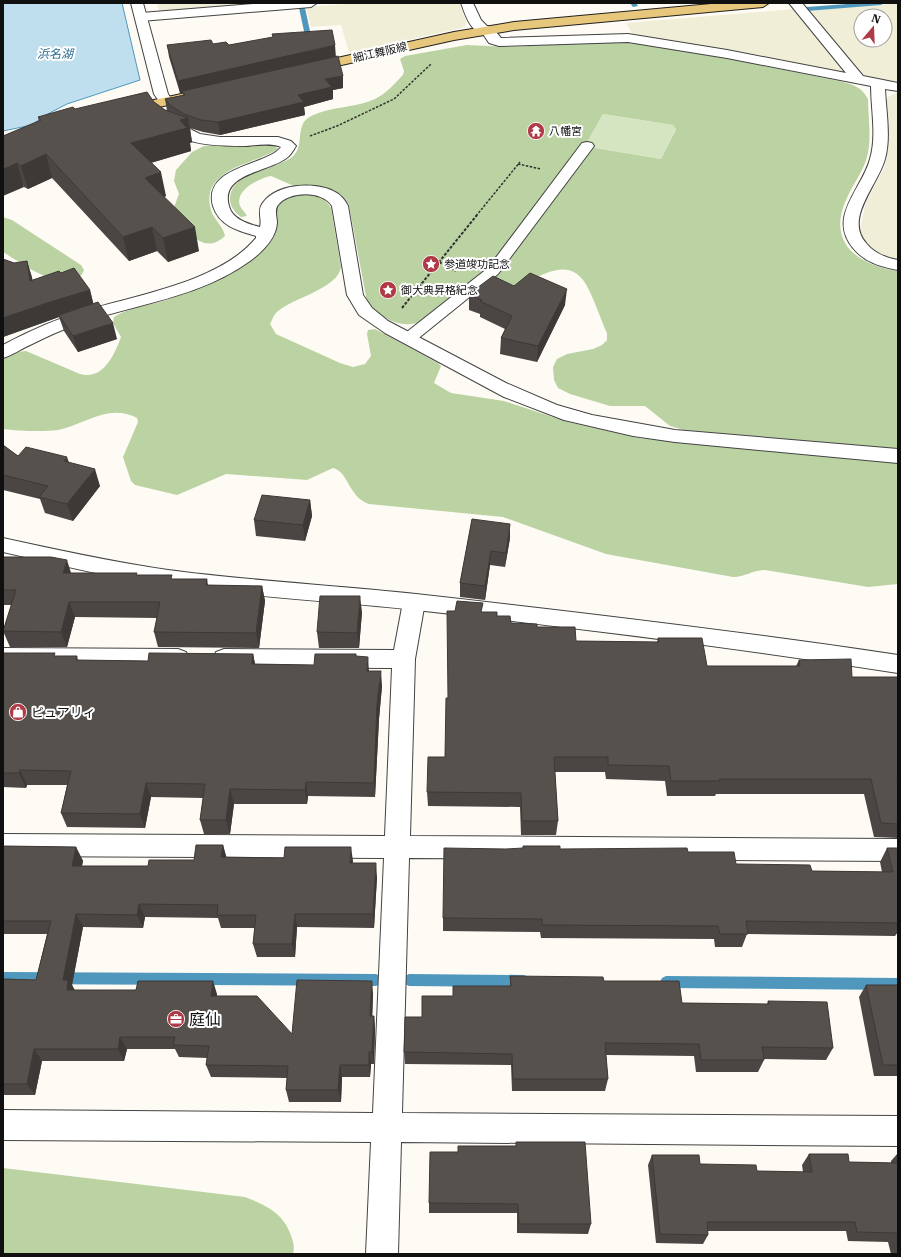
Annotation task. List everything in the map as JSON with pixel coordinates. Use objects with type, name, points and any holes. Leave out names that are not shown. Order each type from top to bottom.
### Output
[{"type":"main road","name":"細江舞阪線","points":[[301,70],[485,30],[544,22],[763,3]]},
{"type":"main road","points":[[115,113],[208,92]]},
{"type":"street","points":[[137,3],[161,94],[160,103],[166,122],[174,129],[200,139],[232,142],[269,141],[285,143],[289,146],[284,154],[239,173],[222,189],[219,198],[221,207],[231,220],[249,229],[266,234]]},
{"type":"street","points":[[141,17],[312,3]]},
{"type":"street","points":[[467,3],[475,22],[494,40],[500,42],[610,38],[646,40],[898,87]]},
{"type":"street","points":[[795,3],[859,80]]},
{"type":"street","points":[[878,84],[878,156],[875,168],[857,200],[850,228],[851,236],[856,244],[865,252],[878,259],[898,265]]},
{"type":"street","points":[[3,352],[78,318],[141,302],[195,283],[240,259],[258,246],[266,234],[269,222],[267,211],[271,202],[281,195],[295,191],[310,190],[325,193],[335,198],[340,206],[355,295],[358,304],[374,319],[511,393],[553,410],[605,424],[675,436],[898,456]]},
{"type":"street","points":[[3,545],[134,574],[414,602],[579,621],[804,650],[898,664]]},
{"type":"street","points":[[382,1254],[404,659],[414,602]]},
{"type":"street","points":[[3,657],[404,659]]},
{"type":"street","points":[[3,845],[898,850]]},
{"type":"street","points":[[3,1125],[898,1131]]},
{"type":"lane","points":[[409,338],[493,270],[587,146]]},
{"type":"path","points":[[285,143],[325,131],[384,105],[402,92],[435,61]]},
{"type":"path","points":[[408,301],[520,162]]},
{"type":"shaded area","points":[[157,3],[264,3],[159,11]]},
{"type":"shaded area","points":[[357,3],[459,3],[467,23],[462,28],[349,53],[341,25],[311,27],[306,7]]},
{"type":"shaded area","points":[[898,3],[898,83],[862,76],[808,11]]},
{"type":"shaded area","points":[[794,9],[845,71],[841,72],[729,50],[633,35],[626,23]]},
{"type":"shaded area","points":[[898,92],[898,260],[872,250],[860,236],[860,229],[866,202],[883,170],[887,158],[886,101],[888,97]]},
{"type":"green space","points":[[611,42],[644,44],[725,58],[839,81],[860,89],[866,95],[868,99],[870,135],[867,157],[863,168],[847,198],[841,214],[840,227],[843,239],[849,249],[858,257],[883,268],[898,271],[898,449],[684,430],[670,426],[645,406],[610,406],[570,394],[558,388],[554,380],[553,367],[557,359],[567,354],[593,349],[602,345],[607,340],[607,333],[589,291],[583,280],[575,272],[565,269],[555,270],[513,288],[504,290],[464,288],[420,322],[413,324],[398,323],[391,321],[378,313],[367,302],[349,205],[343,196],[330,189],[312,185],[294,186],[271,176],[255,182],[244,190],[241,195],[239,200],[240,206],[247,216],[241,217],[232,208],[230,196],[233,187],[239,180],[256,171],[285,161],[296,153],[302,126],[308,118],[315,114],[367,102],[379,97],[403,75],[404,71],[400,59],[405,56],[467,45],[508,47]],"holes":[[[603,114],[673,125],[676,129],[661,159],[589,147],[586,144]]]},
{"type":"green space","points":[[603,114],[673,125],[676,128],[661,159],[589,147],[586,144]]},
{"type":"green space","points":[[204,146],[275,146],[278,149],[233,169],[223,175],[215,183],[210,193],[210,206],[213,215],[222,228],[225,236],[216,242],[209,244],[201,242],[195,238],[173,210],[179,194],[174,181],[176,170],[192,152]]},
{"type":"green space","points":[[297,195],[321,198],[325,200],[331,208],[341,267],[338,275],[332,281],[276,313],[270,324],[276,334],[340,363],[353,367],[365,364],[371,356],[367,334],[368,330],[375,329],[438,363],[441,366],[434,383],[451,393],[504,401],[568,422],[638,438],[898,463],[898,584],[868,587],[765,570],[733,577],[606,554],[503,517],[369,504],[362,501],[357,496],[342,474],[333,468],[307,480],[226,474],[177,495],[135,485],[131,481],[123,457],[138,422],[137,418],[127,414],[117,413],[98,416],[58,430],[30,431],[3,429],[3,359],[15,352],[26,351],[80,374],[88,375],[101,370],[111,359],[121,337],[113,323],[114,317],[128,310],[195,290],[249,260],[263,250],[272,240],[278,223],[276,211],[281,202]]},
{"type":"green space","points":[[3,217],[12,220],[81,265],[84,270],[78,279],[69,282],[58,281],[33,270],[3,252]]},
{"type":"green space","points":[[3,1168],[245,1197],[266,1206],[278,1214],[287,1226],[293,1241],[293,1254],[3,1254]]},
{"type":"water","name":"浜名湖","points":[[3,3],[122,3],[140,80],[67,104],[44,116],[32,125],[3,131]]},
{"type":"building","points":[[332,30],[335,45],[178,81],[167,45],[211,40],[213,44],[226,42],[229,45],[273,37],[272,34]]},
{"type":"building","points":[[338,56],[343,76],[325,79],[332,87],[298,95],[304,102],[218,122],[201,120],[184,114],[170,105],[165,99],[185,95],[182,91]]},
{"type":"building","points":[[147,92],[154,102],[165,110],[188,118],[180,120],[187,128],[131,143],[161,172],[145,178],[195,227],[163,238],[152,227],[123,237],[46,154],[21,166],[17,163],[3,169],[3,136],[41,120],[38,117],[73,107],[75,109]]},
{"type":"building","points":[[3,259],[14,263],[27,261],[30,281],[59,271],[61,273],[74,268],[90,290],[3,318]]},
{"type":"building","points":[[530,273],[567,289],[538,346],[501,338],[512,316],[480,301],[482,300],[469,294],[493,276],[514,286]]},
{"type":"building","points":[[98,302],[113,323],[73,336],[59,315]]},
{"type":"building","points":[[3,445],[18,456],[26,447],[67,457],[64,461],[95,469],[67,504],[39,497],[48,486],[3,475]]},
{"type":"building","points":[[262,495],[310,500],[303,525],[254,520]]},
{"type":"building","points":[[472,519],[510,524],[506,553],[491,551],[485,586],[460,583]]},
{"type":"building","points":[[3,557],[51,557],[67,560],[63,573],[137,573],[136,575],[172,575],[171,579],[207,579],[206,585],[262,586],[256,633],[154,632],[160,602],[69,602],[61,632],[3,631],[16,590],[3,590]]},
{"type":"building","points":[[320,596],[360,596],[357,633],[317,632]]},
{"type":"building","points":[[457,601],[483,603],[481,612],[497,612],[497,616],[510,616],[511,623],[537,624],[537,627],[575,627],[576,641],[659,642],[658,638],[702,638],[707,666],[800,666],[799,660],[851,659],[852,677],[898,677],[898,824],[881,823],[871,779],[719,779],[720,781],[671,781],[669,766],[608,765],[608,757],[554,757],[558,821],[522,821],[521,793],[427,792],[428,757],[445,757],[446,698],[448,698],[447,611],[455,611]]},
{"type":"building","points":[[3,653],[55,653],[54,656],[77,656],[76,660],[148,661],[149,653],[253,654],[252,664],[314,665],[315,654],[356,654],[356,656],[368,657],[367,671],[381,671],[377,704],[374,783],[306,782],[305,790],[230,789],[226,820],[200,820],[205,784],[146,783],[140,814],[61,813],[71,771],[20,770],[19,773],[3,773]]},
{"type":"building","points":[[196,845],[223,845],[221,857],[284,858],[285,847],[351,847],[350,863],[376,863],[373,914],[295,914],[292,944],[253,944],[256,915],[217,915],[218,905],[139,904],[137,915],[76,914],[63,980],[68,980],[67,990],[136,990],[138,981],[213,981],[211,996],[257,996],[292,1034],[297,980],[372,981],[370,1016],[374,1016],[372,1052],[369,1052],[369,1065],[340,1065],[338,1090],[286,1090],[288,1066],[206,1065],[209,1046],[173,1045],[175,1037],[120,1037],[118,1049],[34,1049],[27,1084],[3,1084],[3,979],[36,980],[51,921],[3,921],[3,846],[76,847],[72,866],[148,866],[149,860],[194,860]]},
{"type":"building","points":[[523,846],[560,846],[560,849],[687,848],[688,852],[734,852],[736,864],[810,865],[812,871],[893,872],[887,848],[898,848],[898,923],[746,921],[748,934],[720,934],[718,926],[542,925],[542,919],[443,918],[444,848],[506,849],[523,848]]},
{"type":"building","points":[[510,976],[603,977],[604,981],[679,981],[682,1003],[769,1004],[768,1001],[827,1002],[833,1048],[762,1047],[764,1060],[701,1060],[699,1044],[605,1043],[608,1079],[513,1079],[512,1054],[404,1052],[405,1017],[422,1017],[422,996],[453,996],[453,986],[511,986]]},
{"type":"building","points":[[866,985],[898,985],[898,1065],[883,1065]]},
{"type":"building","points":[[516,1142],[585,1142],[591,1224],[519,1224],[518,1204],[429,1203],[430,1152],[458,1152],[458,1146],[516,1146]]},
{"type":"building","points":[[809,1154],[848,1154],[849,1162],[898,1163],[898,1233],[857,1232],[855,1222],[707,1222],[708,1235],[660,1234],[652,1155],[699,1155],[700,1164],[756,1165],[757,1171],[812,1172]]},
{"type":"waterway","points":[[807,9],[881,3]]},
{"type":"waterway","points":[[302,8],[310,45]]},
{"type":"waterway","points":[[3,978],[376,980]]},
{"type":"waterway","points":[[409,980],[524,981]]},
{"type":"waterway","points":[[666,982],[898,984]]},
{"type":"place","name":"八幡宮","points":[[536,131]]},
{"type":"place","name":"参道竣功記念","points":[[431,264]]},
{"type":"place","name":"御大典昇格紀念","points":[[388,290]]},
{"type":"place","name":"ピュアリィ","points":[[18,712]]},
{"type":"place","name":"庭仙","points":[[176,1019]]}]
